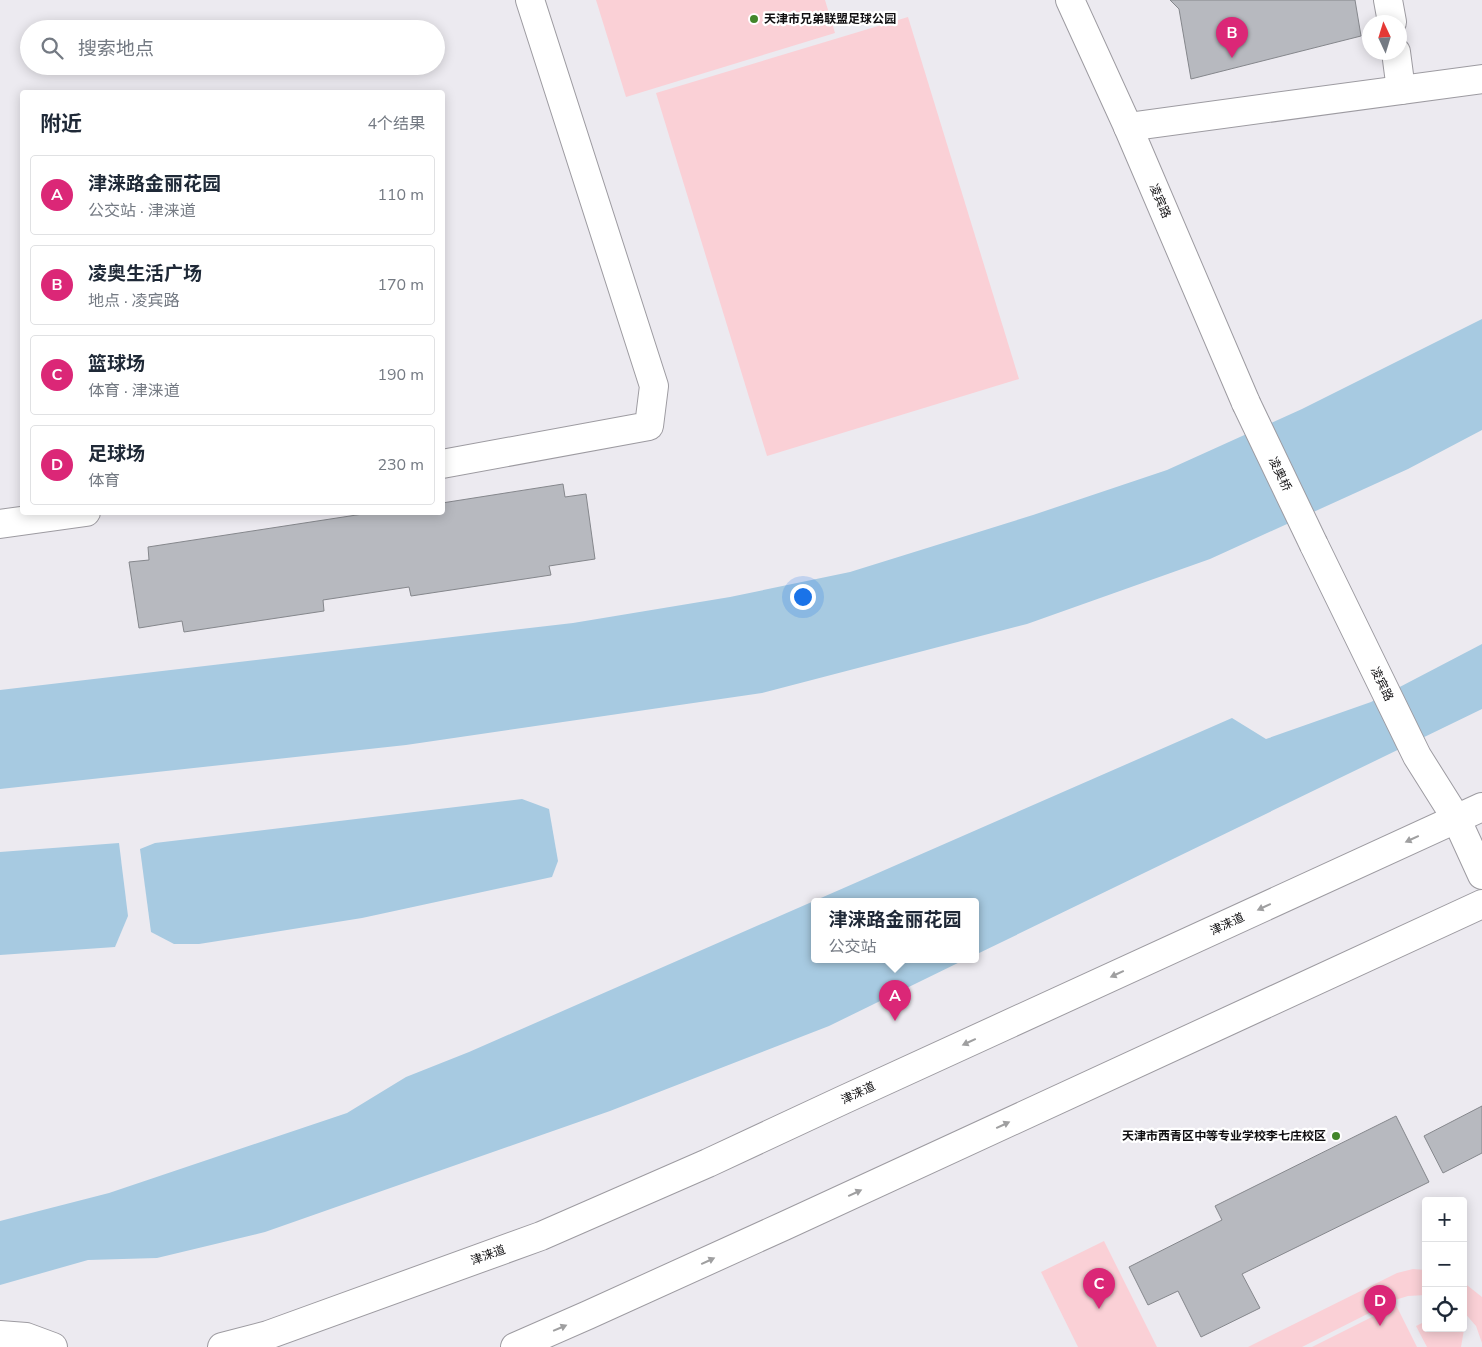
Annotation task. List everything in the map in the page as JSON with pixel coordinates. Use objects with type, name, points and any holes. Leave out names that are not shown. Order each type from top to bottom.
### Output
[{"type":"main road","points":[[445,463],[649,426],[654,386],[530,0]]},
{"type":"main road","name":"凌宾路","points":[[1070,0],[1128,127],[1246,403]]},
{"type":"main road","points":[[1388,0],[1391,15]]},
{"type":"main road","points":[[1397,60],[1401,90]]},
{"type":"main road","points":[[1128,127],[1482,79]]},
{"type":"main road","name":"凌奥桥","points":[[1246,403],[1314,545]]},
{"type":"main road","points":[[0,524],[64,515]]},
{"type":"main road","name":"凌宾路","points":[[1314,545],[1417,756],[1456,818]]},
{"type":"main road","name":"津涞道","points":[[222,1347],[268,1336],[541,1236],[708,1163],[1482,807]]},
{"type":"main road","points":[[1456,818],[1482,837]]},
{"type":"main road","points":[[1456,818],[1482,875]]},
{"type":"main road","points":[[515,1347],[757,1238],[1482,904]]},
{"type":"main road","points":[[0,1335],[26,1337],[53,1347]]},
{"type":"shaded area","points":[[596,0],[825,0],[835,33],[626,97]]},
{"type":"shaded area","points":[[908,17],[1019,379],[767,456],[656,93]]},
{"type":"shaded area","points":[[1104,1241],[1157,1347],[1078,1347],[1041,1272]]},
{"type":"shaded area","points":[[1413,1269],[1422,1270],[1422,1295],[1408,1296],[1395,1300],[1302,1347],[1248,1347],[1397,1273]]},
{"type":"shaded area","points":[[1467,1285],[1482,1297],[1482,1343],[1476,1326],[1467,1316]]},
{"type":"shaded area","points":[[1396,1305],[1417,1347],[1312,1347]]},
{"type":"shaded area","points":[[1422,1323],[1422,1332],[1464,1332],[1461,1347],[1427,1347],[1416,1326]]},
{"type":"water","points":[[1482,319],[1482,430],[1408,469],[1210,559],[1027,624],[762,693],[406,745],[0,789],[0,690],[573,623],[730,597],[850,572],[1033,515],[1167,470],[1302,409]]},
{"type":"water","points":[[1482,644],[1482,709],[979,953],[979,898],[821,898],[1232,718],[1266,739],[1371,702]]},
{"type":"water","points":[[522,799],[549,809],[558,861],[552,877],[362,918],[199,944],[174,944],[151,932],[140,849],[155,843]]},
{"type":"water","points":[[119,843],[128,916],[115,947],[0,955],[0,852]]},
{"type":"water","points":[[811,902],[811,963],[958,963],[829,1026],[610,1111],[265,1232],[157,1258],[88,1260],[0,1285],[0,1221],[109,1193],[347,1113],[406,1077],[469,1052]]},
{"type":"building","points":[[1170,0],[1355,0],[1361,36],[1191,79],[1179,9]]},
{"type":"building","points":[[563,484],[565,497],[586,494],[595,559],[549,566],[551,575],[411,596],[409,587],[323,600],[324,611],[184,632],[182,621],[139,628],[129,562],[149,560],[148,547],[356,515],[445,515],[445,503]]},
{"type":"building","points":[[1482,1106],[1482,1153],[1443,1173],[1424,1136]]},
{"type":"building","points":[[1396,1116],[1429,1182],[1242,1274],[1260,1308],[1201,1337],[1178,1291],[1148,1305],[1129,1267],[1222,1220],[1215,1206]]},
{"type":"place","name":"天津市兄弟联盟足球公园","points":[[754,19]]},
{"type":"place","name":"凌奥生活广场","points":[[1232,58]]},
{"type":"place","name":"津涞路金丽花园","points":[[895,1021]]},
{"type":"place","name":"天津市西青区中等专业学校李七庄校区","points":[[1336,1136]]},
{"type":"place","name":"篮球场","points":[[1099,1309]]},
{"type":"place","name":"足球场","points":[[1380,1326]]}]
